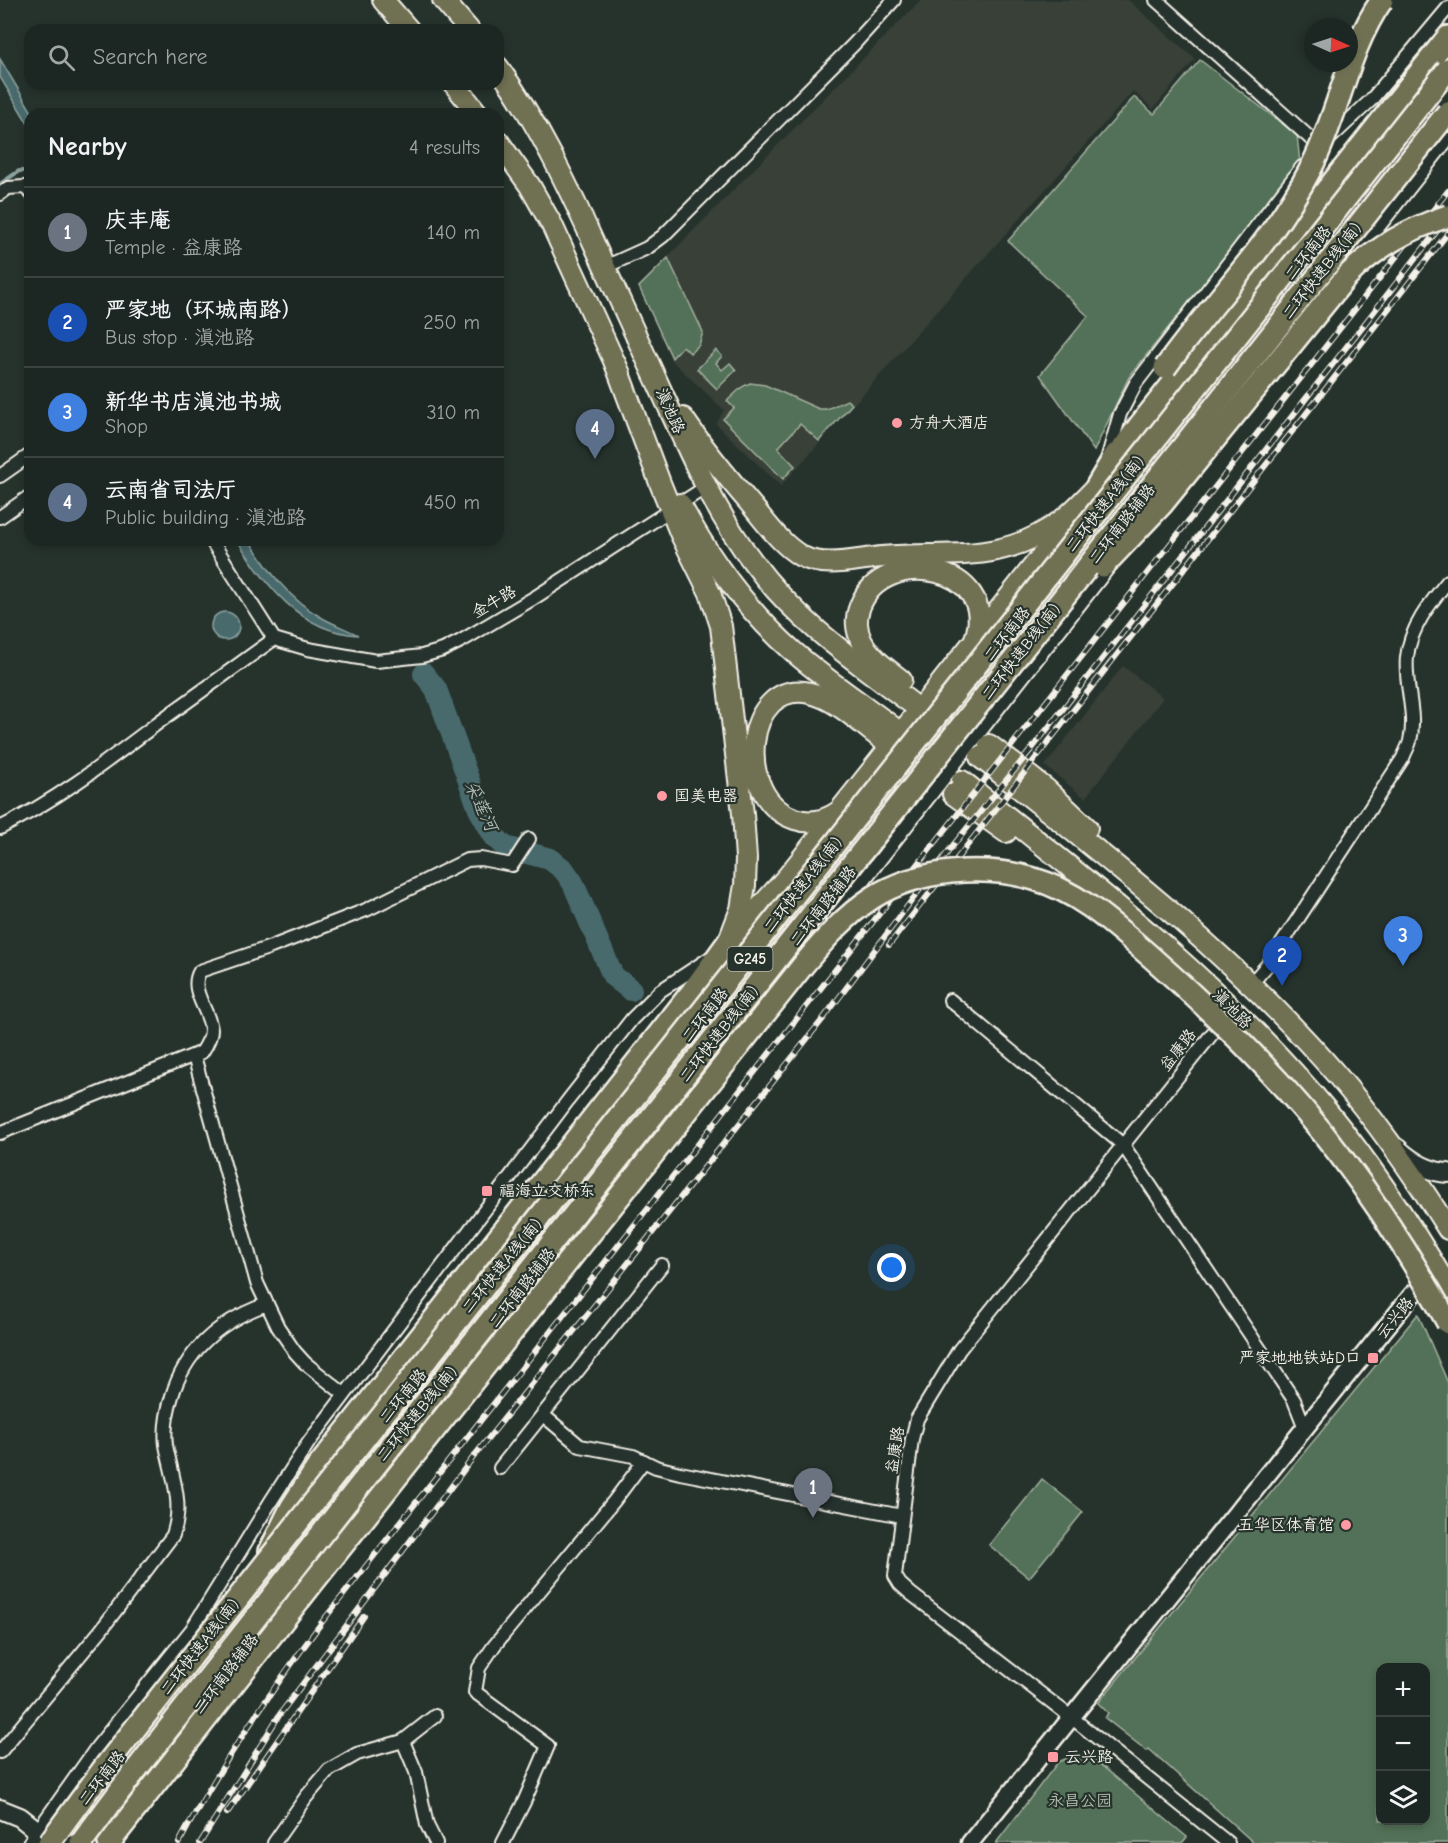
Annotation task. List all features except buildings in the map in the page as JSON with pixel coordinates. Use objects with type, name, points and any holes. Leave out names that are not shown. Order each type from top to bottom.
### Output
[{"type":"highway","points":[[1172,372],[1299,190],[1329,129],[1364,31],[1382,0]]},
{"type":"highway","points":[[1097,486],[1148,394],[1172,372],[1448,37]]},
{"type":"highway","name":"二环快速A线(南)","points":[[44,1840],[97,1777],[1448,69]]},
{"type":"highway","name":"二环快速B线(南)","points":[[79,1843],[1448,112]]},
{"type":"highway","points":[[1050,615],[1116,554],[1162,504],[1347,276],[1386,243],[1448,216]]},
{"type":"highway","points":[[109,1843],[760,1016],[825,940],[854,911],[881,893],[926,877],[969,871],[1018,875],[1043,882],[1084,902],[1199,1001],[1269,1071],[1334,1148],[1395,1235],[1448,1323]]},
{"type":"highway","points":[[249,1584],[266,1559],[294,1502],[317,1468],[706,974],[729,941]]},
{"type":"highway","points":[[292,1571],[331,1526],[421,1439],[459,1398]]},
{"type":"highway","points":[[299,1600],[331,1555],[378,1467],[404,1430]]},
{"type":"main road","points":[[383,0],[404,24]]},
{"type":"main road","points":[[443,0],[464,24]]},
{"type":"main road","name":"滇池路","points":[[504,76],[547,145],[706,488],[753,563],[801,617],[829,642],[915,698],[871,654],[859,634],[856,621],[859,608],[865,596],[875,585],[895,574],[911,570],[936,571],[951,577],[968,590],[976,602],[979,624],[975,640]]},
{"type":"main road","name":"二环南路","points":[[44,1840],[110,1767],[1448,76]]},
{"type":"main road","points":[[459,90],[473,108]]},
{"type":"main road","name":"二环南路","points":[[79,1843],[120,1785],[313,1539],[1448,106]]},
{"type":"main road","points":[[504,150],[552,225],[678,509],[718,567],[766,625],[888,734],[808,693],[793,692],[779,697],[764,713],[757,728],[753,756],[758,784],[767,799],[786,815],[801,820],[825,819],[840,810]]},
{"type":"main road","points":[[643,351],[682,417],[721,469],[782,540],[797,553],[811,560],[830,562],[893,556],[965,555],[994,552],[1024,542],[1053,526],[1080,504],[1162,428],[1201,388]]},
{"type":"main road","points":[[729,941],[784,882],[1097,486]]},
{"type":"main road","points":[[678,509],[705,506],[716,511],[723,518]]},
{"type":"main road","points":[[676,1052],[696,1016],[741,909],[746,858],[724,643],[714,602],[681,535],[678,509]]},
{"type":"main road","name":"滇池路","points":[[985,751],[1064,806],[1151,895],[1251,984],[1320,1057],[1378,1127],[1448,1229]]},
{"type":"main road","name":"滇池路","points":[[958,787],[1132,918],[1232,1009],[1298,1077],[1341,1129],[1377,1177],[1444,1281]]},
{"type":"main road","points":[[1378,1127],[1411,1160],[1428,1169],[1448,1173]]},
{"type":"main road","points":[[0,1809],[20,1817],[44,1840]]},
{"type":"street","points":[[605,267],[647,248],[663,236],[854,44],[894,0]]},
{"type":"street","points":[[1156,0],[1320,147]]},
{"type":"street","points":[[1097,486],[1120,414],[1136,383],[1302,168],[1320,147],[1371,100],[1448,8]]},
{"type":"street","name":"二环南路辅路","points":[[122,1843],[288,1619],[511,1329],[1448,139]]},
{"type":"street","points":[[0,194],[8,188],[24,187]]},
{"type":"street","points":[[0,476],[24,458]]},
{"type":"street","name":"金牛路","points":[[274,639],[317,651],[376,661],[422,656],[442,650],[534,598],[678,509],[706,488]]},
{"type":"street","points":[[0,516],[24,500]]},
{"type":"street","points":[[0,828],[31,813],[83,779],[274,639],[215,546]]},
{"type":"street","points":[[1251,984],[1269,963],[1403,758],[1410,741],[1412,718],[1407,660],[1410,642],[1421,618],[1448,581]]},
{"type":"street","points":[[0,1132],[202,1052],[208,1043],[211,1030],[197,987],[196,977],[200,971],[271,947],[366,910],[468,860],[481,858],[512,865],[529,839]]},
{"type":"street","points":[[44,1840],[91,1756],[192,1629],[289,1472],[344,1394],[632,1019],[660,991],[709,959],[729,941]]},
{"type":"street","points":[[950,1000],[1123,1145],[1293,1400],[1305,1428]]},
{"type":"street","name":"益康路","points":[[1228,1843],[900,1584],[895,1576],[912,1439],[917,1419],[959,1350],[1232,1009]]},
{"type":"street","points":[[194,1056],[257,1284],[278,1327],[295,1352],[305,1363],[344,1394]]},
{"type":"street","points":[[500,1468],[662,1265]]},
{"type":"street","name":"云兴路","points":[[970,1843],[1412,1295],[1444,1281]]},
{"type":"street","points":[[0,1752],[88,1645],[173,1535],[178,1521],[179,1507],[166,1443],[165,1426],[168,1408],[182,1371],[206,1339],[223,1325],[267,1304]]},
{"type":"street","points":[[543,1415],[580,1446],[633,1456],[656,1467],[680,1473],[902,1516]]},
{"type":"street","points":[[503,1843],[524,1803],[548,1746],[475,1692],[479,1668],[494,1646],[614,1501],[644,1461]]},
{"type":"street","points":[[274,1843],[306,1797],[329,1770],[357,1754],[403,1741],[435,1716]]},
{"type":"street","points":[[403,1741],[416,1772],[427,1825],[436,1843]]},
{"type":"shaded area","points":[[921,0],[1128,0],[1195,59],[1153,109],[1133,91],[781,486],[716,424],[724,410],[672,361],[638,287]]},
{"type":"shaded area","points":[[1123,666],[1163,698],[1085,798],[1045,766]]},
{"type":"green space","points":[[1200,60],[1297,135],[1300,163],[1129,377],[1094,451],[1040,375],[1088,316],[1008,241],[1134,97],[1154,114]]},
{"type":"green space","points":[[668,258],[703,332],[699,345],[690,353],[683,346],[672,358],[639,287]]},
{"type":"green space","points":[[716,350],[722,356],[716,363],[722,370],[730,363],[736,370],[717,389],[697,369]]},
{"type":"green space","points":[[750,383],[765,385],[819,409],[827,409],[847,400],[852,404],[819,441],[800,424],[778,448],[795,466],[783,479],[723,419],[734,408],[727,401]]},
{"type":"green space","name":"五华区体育馆","points":[[1418,1314],[1448,1383],[1448,1843],[1254,1843],[1149,1749],[1147,1751],[1105,1718],[1108,1713],[1098,1703]]},
{"type":"green space","points":[[1042,1479],[1083,1512],[1029,1578],[989,1545]]},
{"type":"green space","name":"永昌公园","points":[[1074,1755],[1089,1755],[1187,1837],[1182,1843],[996,1843],[1058,1762]]},
{"type":"water","points":[[0,59],[29,108],[24,108],[24,117],[0,77]]},
{"type":"water","points":[[241,546],[253,546],[288,592],[308,609],[358,635],[337,632],[302,615],[272,589]]},
{"type":"water","points":[[225,612],[235,616],[239,626],[235,636],[225,640],[215,636],[211,626],[215,616]]},
{"type":"waterway","points":[[0,184],[19,171],[24,171]]},
{"type":"waterway","name":"采莲河","points":[[424,674],[436,689],[479,809],[494,836],[505,847],[550,859],[564,870],[573,883],[613,976],[631,990]]},
{"type":"tunnel","points":[[918,693],[975,735]]},
{"type":"tunnel","points":[[892,747],[953,794]]},
{"type":"railway","points":[[179,1843],[211,1785],[246,1730],[322,1622],[1448,191]]},
{"type":"railway","points":[[200,1843],[280,1714],[475,1455],[823,1019],[951,848],[1034,746],[1448,217]]},
{"type":"railway","points":[[889,945],[1448,233]]},
{"type":"railway","points":[[227,1813],[364,1616]]},
{"type":"place","name":"方舟大酒店","points":[[897,423]]},
{"type":"place","name":"云南省司法厅","points":[[595,459]]},
{"type":"place","name":"国美电器","points":[[662,796]]},
{"type":"place","name":"新华书店滇池书城","points":[[1403,966]]},
{"type":"place","name":"严家地（环城南路）","points":[[1282,986]]},
{"type":"place","name":"福海立交桥东","points":[[487,1191]]},
{"type":"place","name":"严家地地铁站D口","points":[[1373,1358]]},
{"type":"place","name":"庆丰庵","points":[[813,1518]]},
{"type":"place","name":"五华区体育馆","points":[[1346,1525]]},
{"type":"place","name":"云兴路","points":[[1053,1757]]}]
